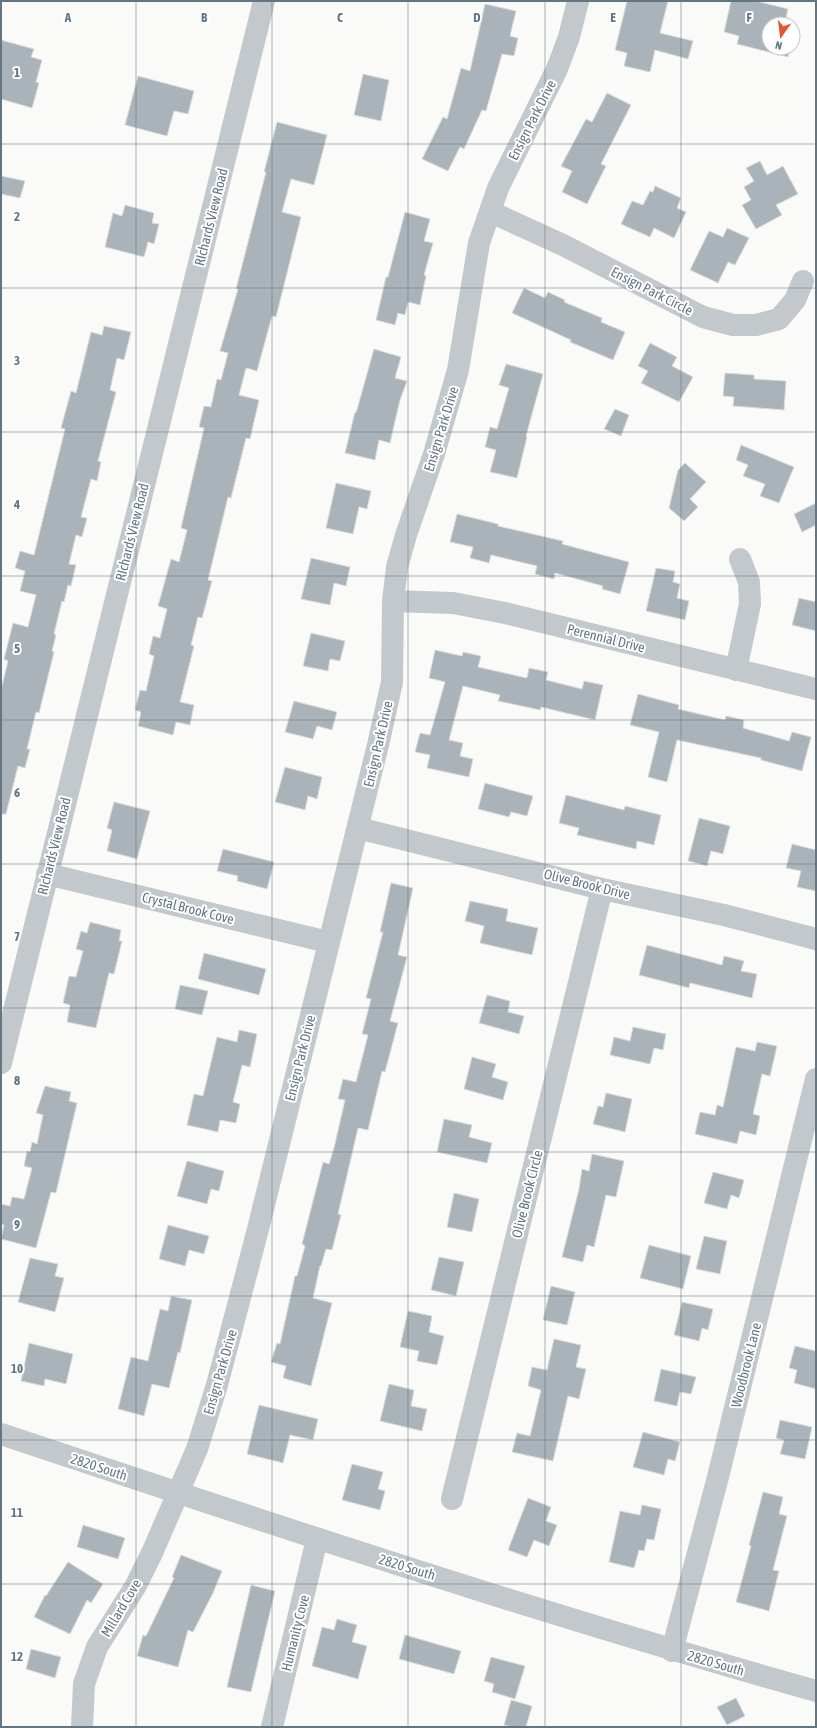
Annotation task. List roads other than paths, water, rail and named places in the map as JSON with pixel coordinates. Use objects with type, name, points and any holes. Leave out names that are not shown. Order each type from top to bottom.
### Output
[{"type":"street","name":"RIchards View Road","points":[[1,1062],[264,1]]},
{"type":"street","name":"Ensign Park Drive","points":[[179,1493],[197,1450],[238,1309],[328,942],[358,828],[392,682],[393,601],[397,567],[406,535],[434,454],[458,370],[479,243],[491,212],[498,188],[557,69],[569,37],[578,1]]},
{"type":"street","name":"Ensign Park Circle","points":[[491,212],[563,245],[703,317],[733,325],[756,325],[778,319],[795,300],[803,281]]},
{"type":"street","points":[[736,670],[750,604],[749,582],[740,559]]},
{"type":"street","name":"Perennial Drive","points":[[393,601],[453,603],[505,613],[816,690]]},
{"type":"street","name":"Olive Brook Drive","points":[[358,828],[602,888],[724,915],[816,939]]},
{"type":"street","name":"Crystal Brook Cove","points":[[47,874],[328,942]]},
{"type":"street","name":"Olive Brook Circle","points":[[452,1499],[602,888]]},
{"type":"street","name":"Woodbrook Lane","points":[[672,1651],[718,1477],[816,1079]]},
{"type":"street","name":"2820 South","points":[[1,1434],[317,1539],[672,1651],[816,1691]]},
{"type":"street","name":"Millard Cove","points":[[82,1727],[84,1684],[96,1647],[135,1588],[179,1493]]},
{"type":"street","name":"Humanity Cove","points":[[272,1727],[317,1539]]}]
